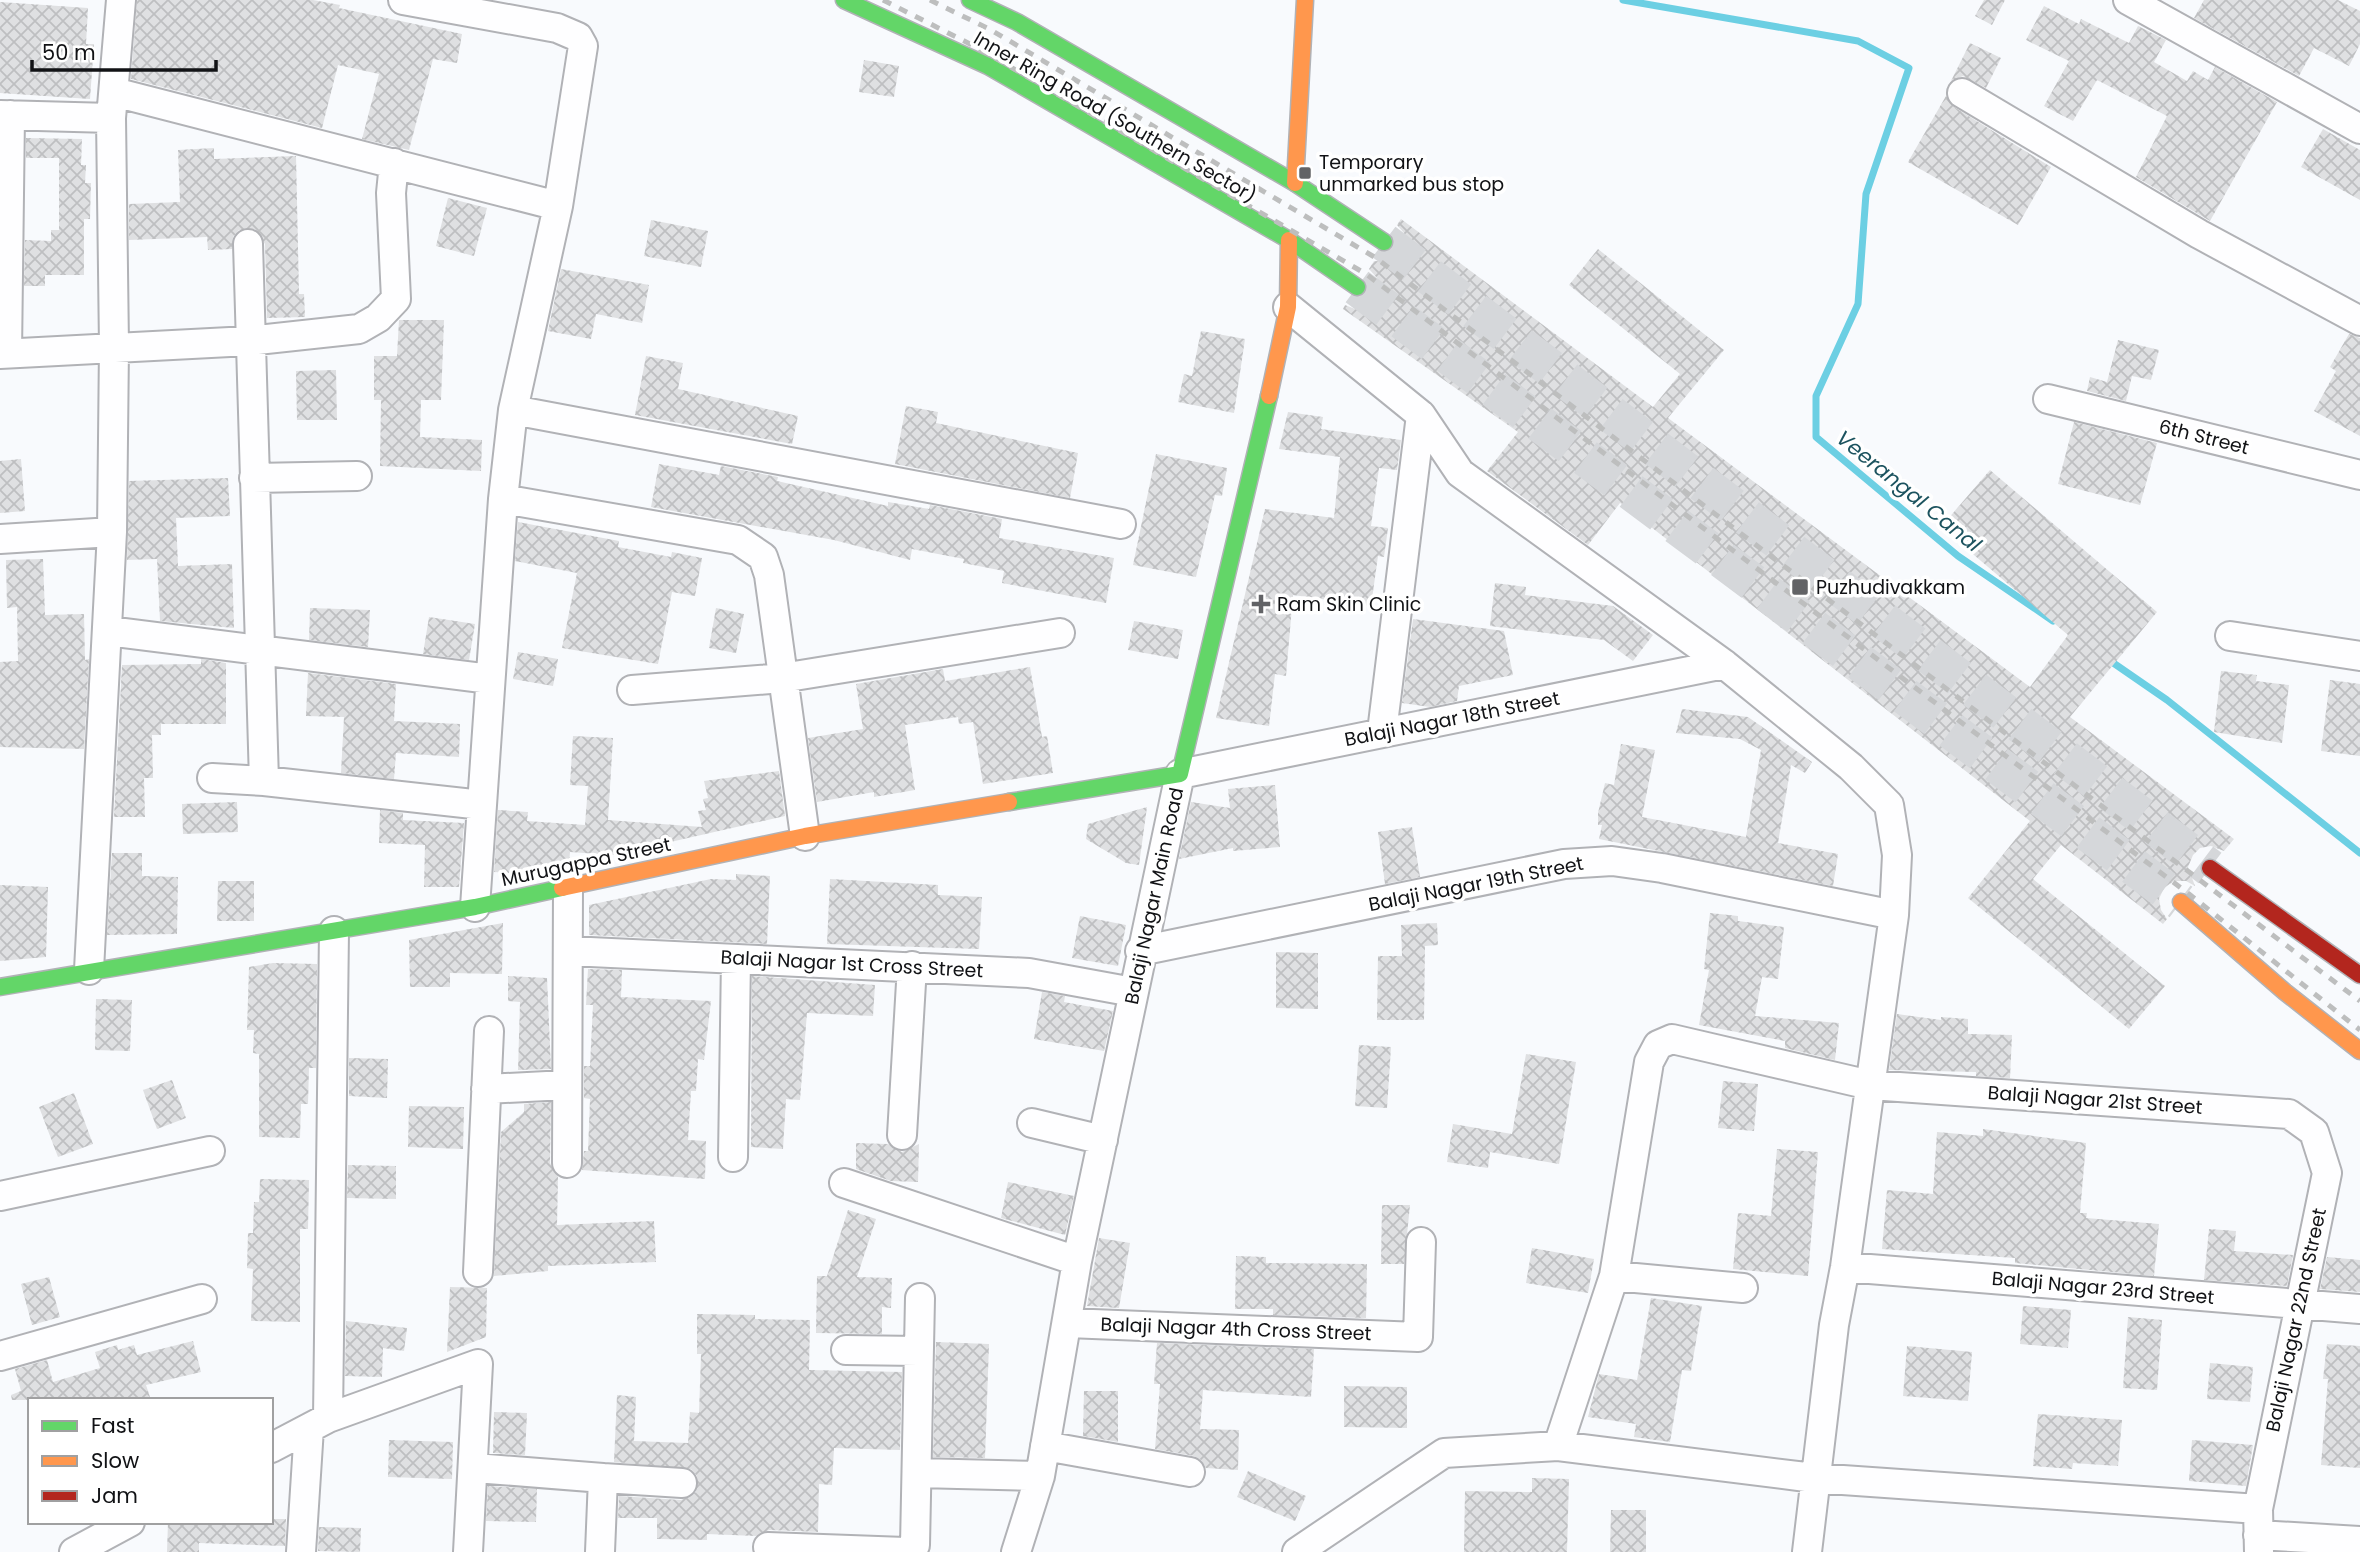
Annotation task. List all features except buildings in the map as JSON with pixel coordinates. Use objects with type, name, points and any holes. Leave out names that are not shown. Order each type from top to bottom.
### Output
[{"type":"street","points":[[89,970],[111,532],[114,346],[112,105],[121,0]]},
{"type":"street","points":[[403,0],[557,28],[578,37],[583,46],[558,206],[513,410],[503,499],[475,907]]},
{"type":"street","name":"Inner Ring Road (Southern Sector)","points":[[844,0],[991,60],[1289,240],[1357,287]]},
{"type":"street","name":"Inner Ring Road (Southern Sector)","points":[[970,0],[1013,27],[1295,183],[1384,242]]},
{"type":"street","points":[[1295,183],[1305,0]]},
{"type":"street","points":[[2128,0],[2360,129]]},
{"type":"street","points":[[1962,93],[2199,234],[2360,321]]},
{"type":"street","points":[[394,163],[391,193],[396,299],[378,318],[359,329],[249,341],[4,353],[5,115],[112,105],[394,163],[558,206]]},
{"type":"street","name":"Balaji Nagar Main Road","points":[[1016,1552],[1040,1476],[1077,1261],[1140,951],[1288,307],[1289,240]]},
{"type":"street","points":[[248,244],[264,781]]},
{"type":"street","points":[[1288,307],[1421,415],[1460,474],[1724,664],[1851,767],[1889,805],[1897,855],[1894,915],[1845,1267],[1834,1325],[1807,1552]]},
{"type":"street","name":"6th Street","points":[[2049,399],[2360,475]]},
{"type":"street","points":[[513,410],[1121,524]]},
{"type":"street","points":[[1382,733],[1421,415]]},
{"type":"street","points":[[254,478],[357,476]]},
{"type":"street","points":[[503,499],[738,540],[763,557],[769,575],[805,836]]},
{"type":"street","points":[[0,539],[111,532]]},
{"type":"street","points":[[107,631],[490,680]]},
{"type":"street","points":[[632,690],[782,678],[1060,633]]},
{"type":"street","points":[[2230,636],[2360,656]]},
{"type":"street","name":"Balaji Nagar 18th Street","points":[[1180,775],[1724,664]]},
{"type":"street","name":"Murugappa Street","points":[[0,987],[475,907],[805,836],[1180,775]]},
{"type":"street","points":[[212,778],[264,781],[482,805]]},
{"type":"street","name":"Balaji Nagar 19th Street","points":[[1140,951],[1564,864],[1612,861],[1662,867],[1894,915]]},
{"type":"street","points":[[2210,868],[2313,953],[2360,975]]},
{"type":"street","points":[[567,1163],[568,888]]},
{"type":"street","points":[[2181,902],[2289,986],[2360,1051]]},
{"type":"street","points":[[301,1552],[318,1423],[334,931]]},
{"type":"street","name":"Balaji Nagar 1st Cross Street","points":[[569,951],[1029,973],[1133,992]]},
{"type":"street","points":[[733,1157],[736,959]]},
{"type":"street","points":[[902,1136],[912,966]]},
{"type":"street","points":[[478,1272],[489,1031]]},
{"type":"street","name":"Balaji Nagar 21st Street","points":[[1558,1446],[1614,1276],[1649,1062],[1658,1045],[1672,1039],[1870,1084],[2289,1114],[2314,1132]]},
{"type":"street","points":[[486,1089],[566,1085]]},
{"type":"street","points":[[1032,1123],[1103,1140]]},
{"type":"street","name":"Balaji Nagar 22nd Street","points":[[2258,1532],[2298,1304],[2327,1173],[2314,1132]]},
{"type":"street","points":[[0,1196],[209,1151]]},
{"type":"street","points":[[844,1183],[1077,1261]]},
{"type":"street","name":"Balaji Nagar 4th Cross Street","points":[[1068,1323],[1418,1337],[1421,1242]]},
{"type":"street","name":"Balaji Nagar 23rd Street","points":[[1845,1267],[2360,1309]]},
{"type":"street","points":[[1614,1276],[1743,1288]]},
{"type":"street","points":[[768,1548],[910,1550],[917,1538],[920,1298]]},
{"type":"street","points":[[0,1356],[202,1299]]},
{"type":"street","points":[[846,1350],[918,1351]]},
{"type":"street","points":[[273,1447],[318,1423],[478,1364],[475,1468],[468,1552]]},
{"type":"street","points":[[1045,1446],[1190,1472]]},
{"type":"street","points":[[1297,1552],[1444,1453],[1558,1446],[2258,1532],[2360,1541]]},
{"type":"street","points":[[475,1468],[682,1483]]},
{"type":"street","points":[[918,1473],[1040,1476]]},
{"type":"street","points":[[600,1552],[603,1478]]},
{"type":"street","points":[[74,1552],[126,1524]]},
{"type":"waterway","name":"Veerangal Canal","points":[[1623,0],[1858,41],[1909,68],[1866,194],[1858,304],[1816,396],[1816,437],[1958,556],[2053,621]]},
{"type":"waterway","name":"Veerangal Canal","points":[[2109,660],[2167,700],[2360,853]]},
{"type":"tunnel","points":[[1384,242],[2210,868]]},
{"type":"tunnel","points":[[1357,287],[2181,902]]},
{"type":"railway","points":[[883,0],[978,48],[1366,274],[2189,894],[2360,1030]]},
{"type":"railway","points":[[930,0],[991,30],[1376,258],[2360,1001]]},
{"type":"traffic: fast","points":[[844,0],[988,66],[1289,240],[1357,287]]},
{"type":"traffic: fast","points":[[970,0],[1017,22],[1295,183],[1384,242]]},
{"type":"traffic: fast","points":[[1009,802],[1180,774],[1269,396]]},
{"type":"traffic: fast","points":[[0,987],[475,907],[562,888]]},
{"type":"traffic: slow","points":[[1295,183],[1305,0]]},
{"type":"traffic: slow","points":[[1269,396],[1288,307],[1289,240]]},
{"type":"traffic: slow","points":[[562,888],[805,836],[1009,802]]},
{"type":"traffic: slow","points":[[2181,902],[2285,992],[2360,1051]]},
{"type":"traffic: jam","points":[[2210,868],[2360,975]]},
{"type":"place","name":"Temporary unmarked bus stop","points":[[1305,173]]},
{"type":"place","name":"Puzhudivakkam","points":[[1800,587]]},
{"type":"place","name":"Ram Skin Clinic","points":[[1261,604]]}]
